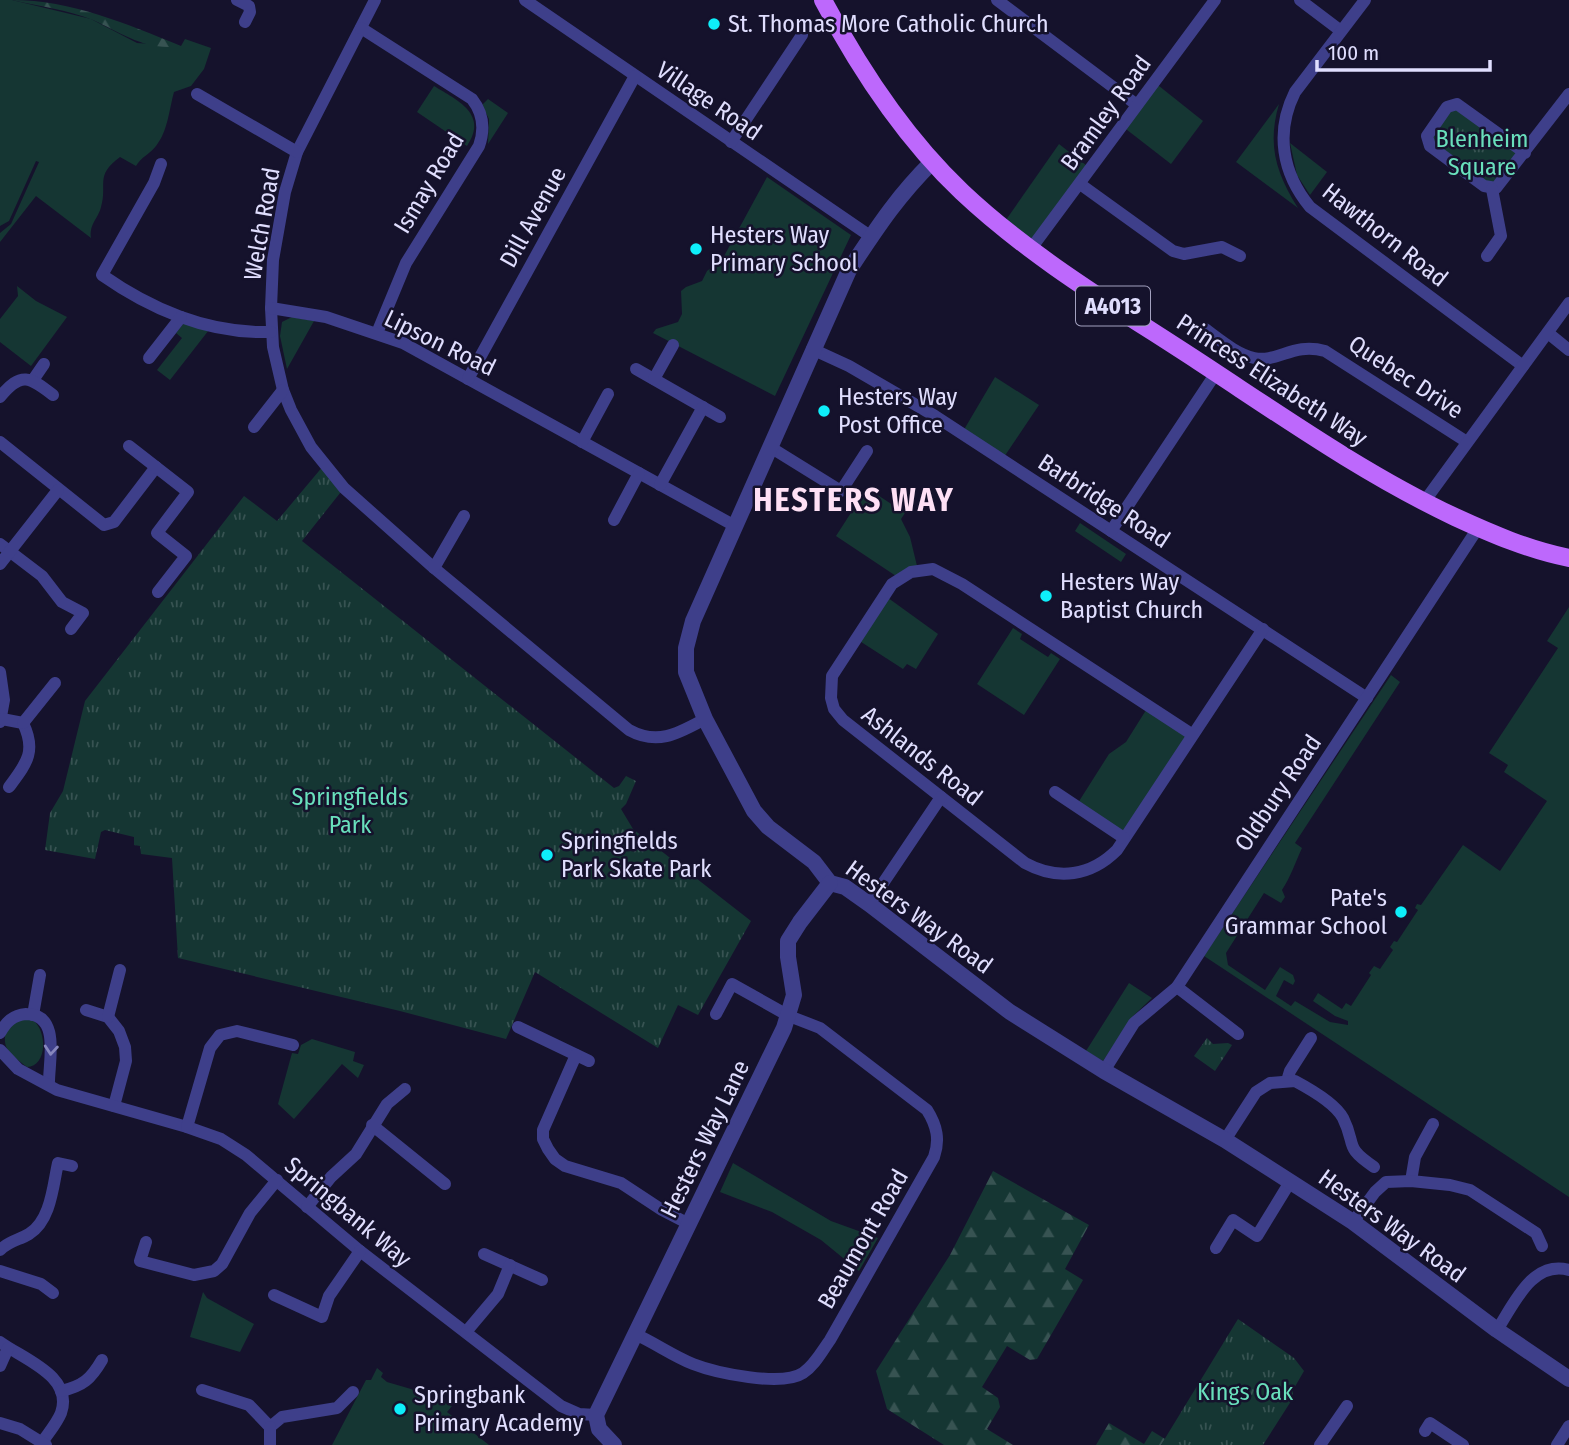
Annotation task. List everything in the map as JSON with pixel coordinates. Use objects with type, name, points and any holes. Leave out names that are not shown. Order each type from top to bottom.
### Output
[{"type":"main road","name":"Princess Elizabeth Way","points":[[823,0],[869,80],[895,118],[932,162],[986,215],[1030,250],[1377,478],[1478,528],[1538,551],[1569,558]]},
{"type":"street","points":[[237,0],[250,6],[245,22]]},
{"type":"street","name":"Welch Road","points":[[375,0],[297,152],[276,237],[271,332],[284,390],[300,429],[324,465],[344,488],[434,568],[629,730],[642,736],[661,738],[677,734],[705,719]]},
{"type":"street","name":"Village Road","points":[[526,0],[870,236]]},
{"type":"street","points":[[997,0],[1137,104]]},
{"type":"street","name":"Bramley Road","points":[[1030,250],[1215,0]]},
{"type":"street","points":[[1300,0],[1341,31]]},
{"type":"street","name":"Hawthorn Road","points":[[1364,0],[1295,92],[1286,114],[1283,150],[1289,175],[1310,207],[1523,366]]},
{"type":"street","name":"Ismay Road","points":[[361,28],[472,99],[483,124],[479,146],[406,263],[377,333]]},
{"type":"street","points":[[731,142],[802,35]]},
{"type":"street","name":"Dill Avenue","points":[[468,379],[635,76]]},
{"type":"street","points":[[197,94],[297,152]]},
{"type":"street","points":[[1525,153],[1461,106],[1453,104],[1447,107],[1428,133],[1428,143],[1484,187],[1492,189],[1500,185],[1525,153],[1569,94]]},
{"type":"street","name":"Hesters Way Road","points":[[932,162],[904,191],[870,236],[849,270],[693,621],[686,648],[686,672],[705,719],[754,811],[768,827],[814,862],[830,883],[845,887],[869,904],[1010,1012],[1104,1072],[1225,1140],[1353,1222],[1497,1330],[1569,1380]]},
{"type":"street","points":[[161,163],[154,183],[102,275],[141,300],[181,317],[232,330],[271,332]]},
{"type":"street","points":[[1080,184],[1173,251],[1184,254],[1222,247],[1240,256]]},
{"type":"street","points":[[1487,256],[1501,236],[1492,189]]},
{"type":"street","points":[[1424,502],[1569,303]]},
{"type":"street","name":"Lipson Road","points":[[271,308],[326,317],[403,343],[735,526]]},
{"type":"street","points":[[149,358],[181,317]]},
{"type":"street","name":"Quebec Drive","points":[[1205,329],[1243,354],[1256,358],[1269,358],[1301,348],[1325,351],[1467,442]]},
{"type":"street","points":[[1548,333],[1569,349]]},
{"type":"street","points":[[654,379],[673,345]]},
{"type":"street","name":"Barbridge Road","points":[[812,349],[849,366],[935,416],[1367,698]]},
{"type":"street","points":[[0,397],[13,384],[33,380],[44,364]]},
{"type":"street","points":[[636,369],[720,416]]},
{"type":"street","points":[[1111,531],[1216,373]]},
{"type":"street","points":[[33,380],[53,395]]},
{"type":"street","points":[[254,427],[284,390]]},
{"type":"street","points":[[582,442],[608,394]]},
{"type":"street","points":[[660,485],[703,407]]},
{"type":"street","points":[[0,442],[101,524],[109,525],[156,467]]},
{"type":"street","points":[[129,446],[188,492],[157,533],[186,556],[158,592]]},
{"type":"street","points":[[770,447],[841,491],[867,451]]},
{"type":"street","points":[[614,520],[639,473]]},
{"type":"street","points":[[0,564],[5,548],[58,490]]},
{"type":"street","points":[[434,568],[464,516]]},
{"type":"street","name":"Oldbury Road","points":[[1104,1072],[1134,1023],[1177,988],[1478,528]]},
{"type":"street","points":[[5,548],[42,576],[62,602],[83,614],[71,629]]},
{"type":"street","name":"Ashlands Road","points":[[1192,736],[942,572],[933,569],[905,574],[892,584],[832,676],[831,698],[834,709],[843,720],[1026,863],[1049,873],[1071,874],[1094,868],[1112,855],[1124,838],[1192,736],[1263,629]]},
{"type":"street","points":[[0,672],[4,700],[1,721],[23,723]]},
{"type":"street","points":[[23,723],[55,683]]},
{"type":"street","points":[[9,787],[29,756],[30,741],[23,723]]},
{"type":"street","points":[[1055,792],[1124,838]]},
{"type":"street","points":[[869,904],[940,797]]},
{"type":"street","name":"Hesters Way Lane","points":[[596,1415],[789,1016],[794,995],[788,941],[830,883]]},
{"type":"street","points":[[108,1017],[120,970]]},
{"type":"street","points":[[33,1015],[40,975]]},
{"type":"street","name":"Beaumont Road","points":[[635,1334],[692,1364],[708,1368],[774,1380],[789,1379],[803,1373],[830,1340],[938,1146],[936,1127],[927,1110],[820,1028],[789,1016],[732,984],[716,1014]]},
{"type":"street","points":[[1177,988],[1238,1034]]},
{"type":"street","points":[[86,1010],[108,1017],[119,1031],[126,1054],[127,1061],[114,1106]]},
{"type":"street","points":[[0,1033],[12,1017],[23,1014],[42,1020],[52,1036],[48,1085]]},
{"type":"street","points":[[518,1027],[589,1061]]},
{"type":"street","points":[[187,1126],[210,1048],[220,1035],[237,1031],[293,1045]]},
{"type":"street","points":[[1287,1081],[1290,1070],[1311,1038]]},
{"type":"street","name":"Springbank Way","points":[[0,1050],[18,1069],[57,1090],[187,1126],[221,1139],[246,1155],[360,1251],[561,1406],[579,1415],[596,1415]]},
{"type":"street","points":[[576,1055],[543,1130],[543,1139],[548,1149],[555,1159],[565,1166],[621,1182],[662,1210],[689,1224]]},
{"type":"street","points":[[1225,1140],[1256,1092],[1270,1083],[1287,1081],[1302,1085],[1336,1109],[1342,1117],[1353,1150],[1374,1167]]},
{"type":"street","points":[[307,1207],[331,1177],[356,1154],[387,1104],[405,1089]]},
{"type":"street","points":[[1411,1181],[1415,1157],[1433,1124]]},
{"type":"street","points":[[372,1125],[445,1184]]},
{"type":"street","points":[[0,1250],[39,1226],[45,1215],[58,1163],[72,1166]]},
{"type":"street","points":[[146,1242],[140,1261],[194,1275],[214,1271],[222,1264],[250,1213],[277,1180]]},
{"type":"street","points":[[1353,1222],[1380,1186],[1394,1180],[1411,1181],[1470,1189],[1536,1233],[1542,1246]]},
{"type":"street","points":[[1216,1248],[1233,1220],[1257,1236],[1290,1182]]},
{"type":"street","points":[[274,1295],[322,1317],[330,1297],[360,1251]]},
{"type":"street","points":[[484,1254],[542,1280]]},
{"type":"street","points":[[466,1332],[498,1294],[510,1265]]},
{"type":"street","points":[[1497,1330],[1532,1279],[1549,1269],[1569,1270]]},
{"type":"street","points":[[0,1271],[41,1284],[53,1293]]},
{"type":"street","points":[[0,1366],[4,1345],[51,1376],[61,1391],[63,1404],[60,1415],[44,1443],[20,1429],[0,1423]]},
{"type":"street","points":[[61,1391],[74,1389],[88,1381],[102,1360]]},
{"type":"street","points":[[202,1390],[249,1405],[270,1427],[270,1445]]},
{"type":"street","points":[[270,1427],[286,1416],[337,1408],[353,1392]]},
{"type":"street","points":[[1320,1445],[1346,1406]]},
{"type":"street","points":[[596,1415],[599,1429],[614,1445]]},
{"type":"street","points":[[1424,1431],[1430,1423],[1463,1445]]},
{"type":"street","points":[[1557,1445],[1569,1426]]},
{"type":"green space","points":[[0,0],[12,0],[91,19],[137,43],[181,46],[185,39],[211,48],[204,69],[191,86],[174,92],[166,127],[154,149],[136,166],[120,157],[107,170],[103,181],[103,199],[92,225],[91,238],[36,196],[0,242],[0,233],[11,224],[39,162],[36,161],[9,221],[0,226]]},
{"type":"green space","points":[[12,0],[77,9],[181,46],[146,44],[93,20]]},
{"type":"green space","points":[[1154,82],[1203,121],[1171,164],[1122,126]]},
{"type":"green space","points":[[434,86],[460,103],[472,117],[473,135],[467,146],[417,112]]},
{"type":"green space","points":[[488,99],[508,113],[488,144],[489,119],[482,105]]},
{"type":"green space","points":[[1279,104],[1274,133],[1276,158],[1284,183],[1298,208],[1236,162]]},
{"type":"green space","name":"Blenheim Square","points":[[1450,105],[1525,153],[1496,188],[1430,146],[1428,133]]},
{"type":"green space","points":[[1290,143],[1327,172],[1310,195],[1297,175]]},
{"type":"green space","points":[[1059,144],[1091,169],[1030,250],[1001,227]]},
{"type":"green space","points":[[767,177],[851,235],[775,396],[653,333],[656,329],[678,322],[682,314],[681,291],[702,281],[707,271],[723,258]]},
{"type":"green space","points":[[17,286],[36,301],[67,317],[31,366],[0,342],[0,319],[18,296]]},
{"type":"green space","points":[[292,317],[314,321],[287,369],[280,336],[282,322]]},
{"type":"green space","points":[[187,319],[212,326],[170,380],[157,370],[182,338],[176,333]]},
{"type":"green space","points":[[995,377],[1039,405],[1002,460],[962,433]]},
{"type":"green space","name":"Springfields Park","points":[[324,465],[344,488],[302,541],[614,788],[619,786],[626,776],[636,781],[621,809],[633,829],[751,921],[698,1015],[678,1005],[658,1048],[535,972],[506,1039],[178,958],[172,858],[141,854],[140,846],[134,845],[134,837],[105,830],[101,832],[95,859],[45,850],[50,813],[63,791],[85,701],[244,496],[277,521]]},
{"type":"green space","points":[[867,488],[905,513],[901,519],[910,537],[918,570],[899,578],[836,536]]},
{"type":"green space","points":[[1080,523],[1126,554],[1121,562],[1075,531]]},
{"type":"green space","points":[[884,595],[938,634],[916,669],[907,664],[903,669],[855,638]]},
{"type":"green space","points":[[1569,607],[1569,1197],[1204,956],[1391,675],[1400,682],[1295,843],[1302,848],[1282,890],[1285,897],[1281,903],[1264,893],[1226,953],[1228,965],[1265,990],[1280,967],[1293,975],[1295,981],[1293,985],[1284,980],[1276,996],[1291,1006],[1295,1001],[1330,1022],[1348,1025],[1348,1021],[1335,1016],[1313,1001],[1318,993],[1342,1009],[1346,1003],[1351,1006],[1374,966],[1380,969],[1393,950],[1390,947],[1394,941],[1397,942],[1418,910],[1415,908],[1417,904],[1421,905],[1463,845],[1500,871],[1547,801],[1504,772],[1508,765],[1489,753],[1558,648],[1547,641]]},
{"type":"green space","points":[[1013,628],[1022,634],[1020,639],[1048,657],[1051,653],[1060,659],[1024,715],[977,684]]},
{"type":"green space","points":[[1148,707],[1193,735],[1124,838],[1076,806],[1109,754],[1126,742]]},
{"type":"green space","points":[[1129,983],[1152,998],[1133,1016],[1103,1061],[1086,1051]]},
{"type":"green space","points":[[21,1019],[33,1020],[43,1039],[39,1061],[27,1067],[8,1051],[5,1041],[7,1027]]},
{"type":"green space","points":[[1207,1038],[1213,1044],[1232,1045],[1215,1071],[1194,1056]]},
{"type":"green space","points":[[312,1039],[355,1052],[353,1061],[364,1065],[358,1078],[342,1064],[294,1119],[278,1104],[292,1053],[298,1054],[301,1045]]},
{"type":"green space","points":[[733,1163],[831,1221],[878,1238],[859,1271],[821,1240],[772,1212],[720,1192]]},
{"type":"green space","points":[[993,1171],[1089,1225],[1065,1269],[1083,1280],[1037,1359],[1030,1360],[1007,1346],[982,1387],[998,1398],[1000,1407],[987,1429],[1013,1445],[944,1445],[887,1409],[876,1371],[950,1255]]},
{"type":"green space","points":[[203,1292],[207,1298],[254,1324],[240,1352],[190,1337]]},
{"type":"green space","name":"Kings Oak","points":[[1238,1319],[1294,1358],[1304,1371],[1293,1390],[1293,1398],[1263,1445],[1161,1445]]},
{"type":"green space","name":"Springbank Primary Academy","points":[[377,1368],[387,1382],[452,1406],[447,1412],[489,1445],[332,1445],[366,1380],[371,1380]]},
{"type":"green space","points":[[1109,1423],[1144,1444],[1152,1431],[1165,1439],[1161,1445],[1096,1445]]},
{"type":"place","name":"St. Thomas More Catholic Church","points":[[714,24]]},
{"type":"place","name":"Hesters Way Primary School","points":[[696,249]]},
{"type":"place","name":"Hesters Way Post Office","points":[[824,411]]},
{"type":"place","name":"Hesters Way Baptist Church","points":[[1046,596]]},
{"type":"place","name":"Springfields Park Skate Park","points":[[547,855]]},
{"type":"place","name":"Pate's Grammar School","points":[[1401,912]]},
{"type":"place","name":"Springbank Primary Academy","points":[[400,1409]]},
{"type":"district","name":"HESTERS WAY","points":[[854,500]]}]
